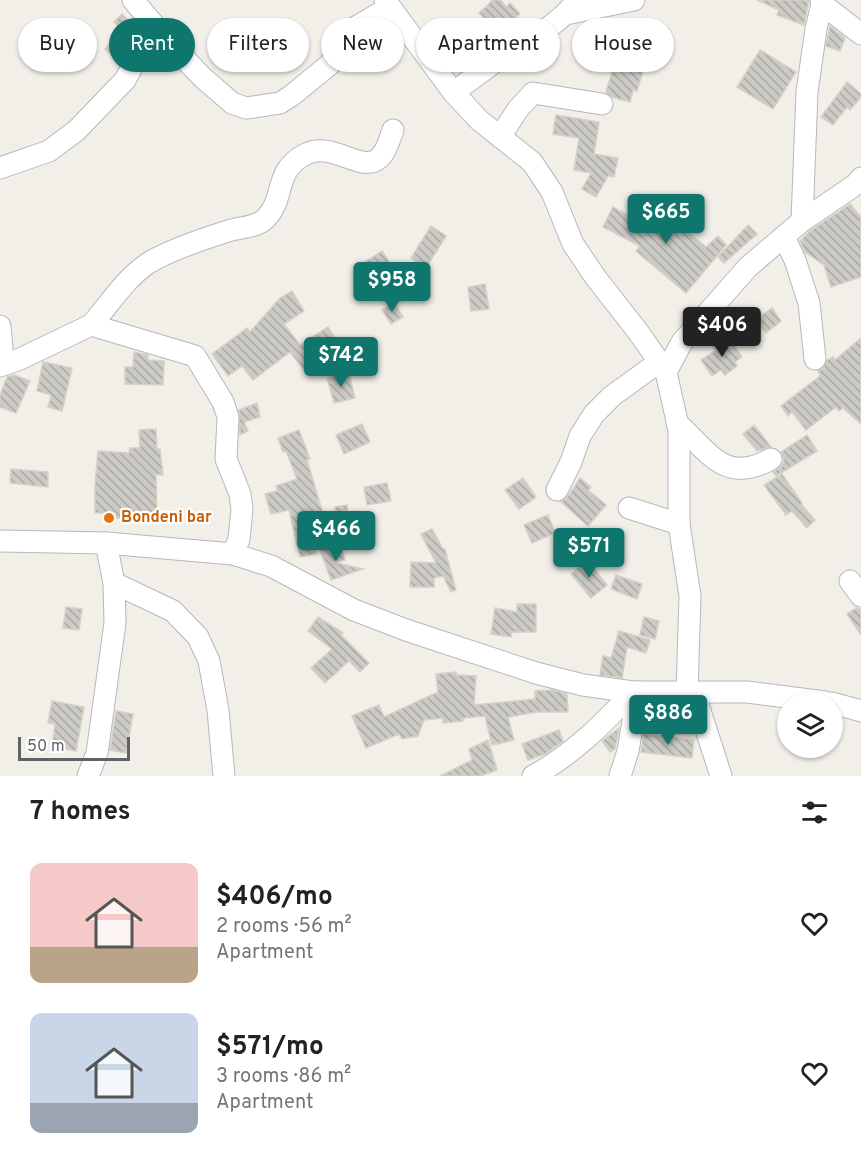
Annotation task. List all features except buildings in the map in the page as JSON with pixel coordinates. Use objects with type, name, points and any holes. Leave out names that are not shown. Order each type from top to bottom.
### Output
[{"type":"street","points":[[133,0],[148,18]]},
{"type":"street","points":[[453,92],[535,38],[572,7],[634,0]]},
{"type":"street","points":[[802,221],[807,92],[822,2],[861,34]]},
{"type":"street","points":[[195,70],[232,103],[246,108],[280,103],[309,83],[329,65],[356,27],[388,3],[453,92],[479,120],[532,162],[552,192],[573,244],[663,367],[679,430],[679,524],[690,596],[691,692],[721,776]]},
{"type":"street","points":[[0,168],[49,151],[77,130],[125,80],[129,72]]},
{"type":"street","points":[[500,137],[518,109],[533,93],[602,104]]},
{"type":"street","points":[[0,366],[20,359],[91,325],[114,296],[147,264],[228,231],[260,224],[274,207],[286,171],[303,155],[312,151],[327,151],[344,154],[360,163],[368,164],[382,155],[393,130]]},
{"type":"street","points":[[556,490],[571,462],[580,436],[594,414],[612,396],[663,367],[748,267],[802,221],[855,185],[861,178]]},
{"type":"street","points":[[784,237],[795,260],[809,303],[815,359]]},
{"type":"street","points":[[91,325],[183,351],[195,356],[203,367],[223,402],[228,417],[226,459],[240,494],[242,509],[239,540],[233,554]]},
{"type":"street","points":[[0,326],[2,348],[0,355]]},
{"type":"street","points":[[677,423],[715,459],[732,469],[747,469],[771,459]]},
{"type":"street","points":[[628,508],[679,524]]},
{"type":"street","points":[[0,541],[106,543],[233,554],[271,566],[354,610],[406,630],[536,673],[584,685],[636,692],[747,692],[777,696]]},
{"type":"street","points":[[88,776],[96,753],[115,623],[114,583],[106,543]]},
{"type":"street","points":[[114,583],[173,611],[198,637],[209,661],[218,710],[224,776]]},
{"type":"street","points":[[533,776],[597,730],[636,692]]},
{"type":"street","points":[[620,776],[628,751],[636,692]]},
{"type":"street","points":[[843,706],[861,711]]},
{"type":"place","name":"Bondeni bar","points":[[109,518]]}]
